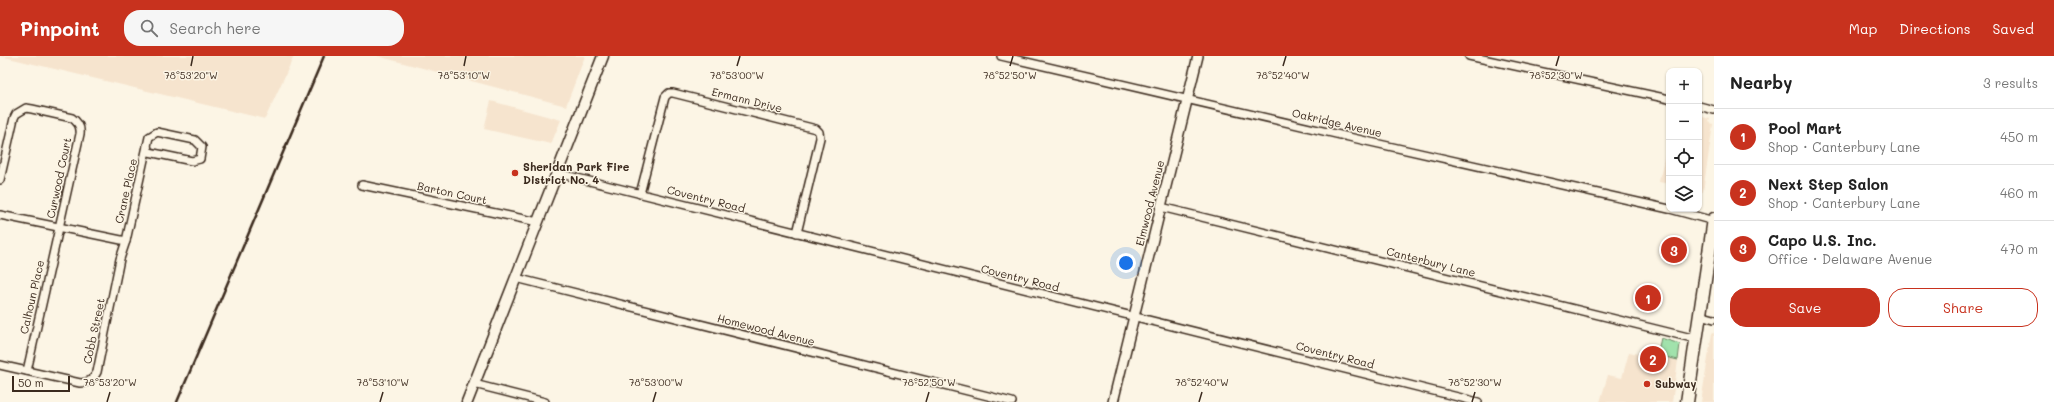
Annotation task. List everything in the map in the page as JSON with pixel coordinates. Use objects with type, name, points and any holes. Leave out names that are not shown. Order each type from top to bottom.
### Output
[{"type":"main road","points":[[467,402],[603,56]]},
{"type":"main road","points":[[1687,402],[1714,220]]},
{"type":"street","name":"Oakridge Avenue","points":[[1001,56],[1187,100],[1666,208]]},
{"type":"street","name":"Elmwood Avenue","points":[[1113,402],[1198,56]]},
{"type":"street","points":[[1469,56],[1666,98]]},
{"type":"street","name":"Ermann Drive","points":[[640,194],[665,97],[669,93],[808,127],[816,129],[819,132],[820,138],[797,233]]},
{"type":"street","points":[[1702,107],[1714,110]]},
{"type":"street","name":"Curwood Court","points":[[0,180],[14,118],[21,110],[32,108],[72,118],[76,121],[79,125],[80,134],[60,228]]},
{"type":"street","name":"Crane Place","points":[[126,241],[147,146],[150,134],[158,132],[198,142],[201,144],[202,150],[200,159],[192,162],[149,152],[147,146]]},
{"type":"street","name":"Coventry Road","points":[[557,173],[1478,402]]},
{"type":"street","name":"Barton Court","points":[[362,185],[538,222]]},
{"type":"street","name":"Canterbury Lane","points":[[1161,207],[1696,339]]},
{"type":"street","name":"Oakridge Avenue","points":[[1682,212],[1714,220]]},
{"type":"street","points":[[0,215],[126,241]]},
{"type":"street","name":"Calhoun Place","points":[[27,371],[60,228]]},
{"type":"street","name":"Cobb Street","points":[[0,365],[80,384],[86,383],[94,377],[120,259],[126,241]]},
{"type":"street","name":"Homewood Avenue","points":[[516,278],[1012,402]]},
{"type":"street","points":[[1700,316],[1714,319]]},
{"type":"street","points":[[474,384],[545,402]]},
{"type":"shaded area","points":[[0,56],[294,56],[265,119]]},
{"type":"shaded area","points":[[377,56],[585,56],[566,106]]},
{"type":"shaded area","points":[[491,101],[561,120],[551,144],[484,129]]},
{"type":"shaded area","points":[[1702,117],[1710,119],[1709,122],[1713,124],[1703,192]]},
{"type":"shaded area","points":[[1666,149],[1666,183],[1659,182]]},
{"type":"shaded area","points":[[1714,332],[1714,402],[1701,402],[1712,333]]},
{"type":"shaded area","points":[[1629,352],[1656,358],[1657,355],[1678,360],[1672,402],[1600,402],[1608,375],[1622,378]]},
{"type":"green space","points":[[1661,338],[1680,344],[1678,360],[1657,355]]},
{"type":"railway","points":[[177,402],[324,56]]},
{"type":"place","name":"Sheridan Park Fire District No. 4","points":[[515,173]]},
{"type":"place","name":"Capo U.S. Inc.","points":[[1674,250]]},
{"type":"place","name":"Pool Mart","points":[[1648,298]]},
{"type":"place","name":"Next Step Salon","points":[[1653,359]]},
{"type":"place","name":"Subway","points":[[1647,384]]}]
